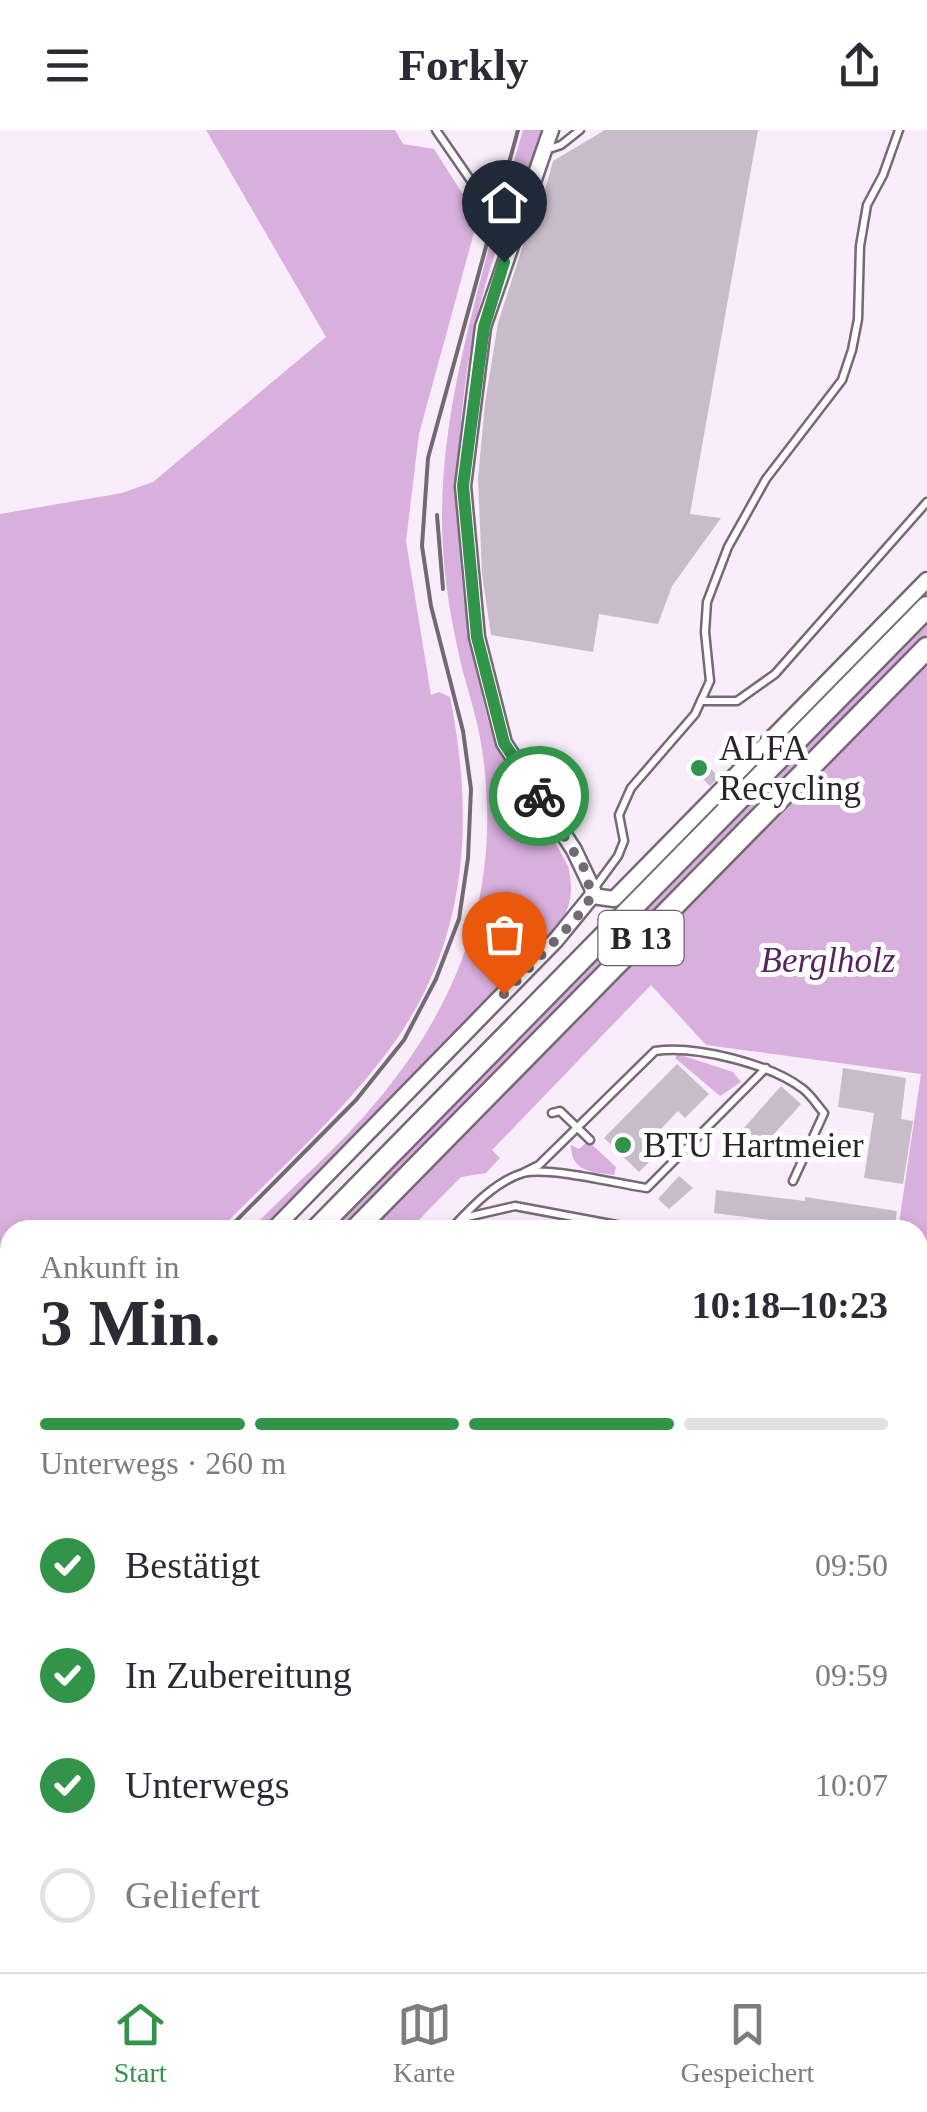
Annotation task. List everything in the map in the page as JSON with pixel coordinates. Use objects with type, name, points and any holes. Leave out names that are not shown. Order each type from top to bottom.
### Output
[{"type":"main road","name":"B 13","points":[[326,1220],[927,607]]},
{"type":"main road","name":"B 13","points":[[365,1220],[927,648]]},
{"type":"street","points":[[550,130],[484,327],[463,486],[477,637],[504,743],[574,850],[593,893]]},
{"type":"street","points":[[593,893],[614,899],[927,580]]},
{"type":"street","points":[[284,1220],[556,940],[593,893]]},
{"type":"lane","points":[[436,130],[494,214],[514,229]]},
{"type":"lane","points":[[544,151],[561,145],[580,130]]},
{"type":"lane","points":[[593,893],[624,841],[619,815],[631,788],[695,714],[710,681],[705,632],[707,602],[728,547],[766,479],[842,380],[858,318],[860,246],[867,205],[883,176],[898,130]]},
{"type":"lane","points":[[701,701],[737,702],[775,674],[927,502]]},
{"type":"lane","points":[[461,1218],[504,1182],[539,1166],[655,1051],[678,1048],[766,1068],[804,1090],[824,1113],[793,1180]]},
{"type":"lane","points":[[525,1172],[550,1172],[647,1188],[766,1068]]},
{"type":"lane","points":[[552,1114],[560,1111],[590,1140]]},
{"type":"lane","points":[[461,1218],[515,1206],[589,1220]]},
{"type":"green space","points":[[206,130],[395,130],[403,144],[434,149],[478,218],[419,434],[406,541],[431,695],[439,692],[450,697],[462,793],[458,886],[448,931],[432,975],[410,1018],[363,1082],[229,1220],[0,1220],[0,514],[122,493],[153,482],[326,337]]},
{"type":"green space","points":[[523,130],[541,130],[519,202],[511,209],[500,209]]},
{"type":"green space","points":[[494,228],[500,240],[471,345],[463,402],[458,518],[461,576],[468,631],[492,733],[500,754],[568,866],[569,902],[552,934],[272,1220],[260,1220],[347,1134],[408,1061],[454,979],[481,892],[487,799],[482,749],[451,614],[442,518],[447,444],[467,336]]},
{"type":"green space","points":[[927,617],[927,634],[354,1220],[337,1220]]},
{"type":"green space","name":"Berglholz","points":[[927,660],[927,1220],[899,1220],[921,1074],[706,1045],[651,985],[492,1150],[500,1158],[486,1173],[461,1177],[419,1220],[380,1220]]},
{"type":"green space","points":[[678,1054],[733,1072],[741,1082],[720,1096],[675,1058]]},
{"type":"green space","points":[[588,1141],[616,1167],[614,1175],[584,1169],[575,1161],[571,1145],[579,1149]]},
{"type":"building","points":[[605,130],[758,130],[690,514],[721,518],[672,586],[658,624],[599,614],[593,652],[491,635],[482,574],[478,479],[498,323],[553,161]]},
{"type":"building","points":[[701,759],[719,777],[710,786],[692,768]]},
{"type":"building","points":[[677,1064],[709,1094],[685,1118],[678,1111],[642,1149],[652,1159],[639,1172],[604,1138]]},
{"type":"building","points":[[843,1068],[906,1078],[901,1119],[913,1121],[903,1184],[864,1178],[874,1113],[838,1107]]},
{"type":"building","points":[[781,1086],[801,1104],[749,1162],[729,1145]]},
{"type":"building","points":[[679,1176],[693,1188],[669,1209],[658,1199]]},
{"type":"building","points":[[716,1190],[805,1201],[805,1197],[897,1211],[896,1220],[770,1220],[714,1213]]},
{"type":"railway","points":[[237,1220],[356,1100],[404,1040],[436,979],[459,919],[468,858],[471,789],[463,731],[431,606],[422,546],[428,458],[518,130]]},
{"type":"railway","points":[[437,515],[443,589]]},
{"type":"way so far","points":[[504,994],[575,920],[592,896],[584,868],[539,796]]},
{"type":"place","name":"ALFA Recycling","points":[[699,768]]},
{"type":"place","name":"BTU Hartmeier","points":[[623,1145]]},
{"type":"route","points":[[504,262],[484,327],[463,486],[477,637],[504,743],[539,796]]}]
